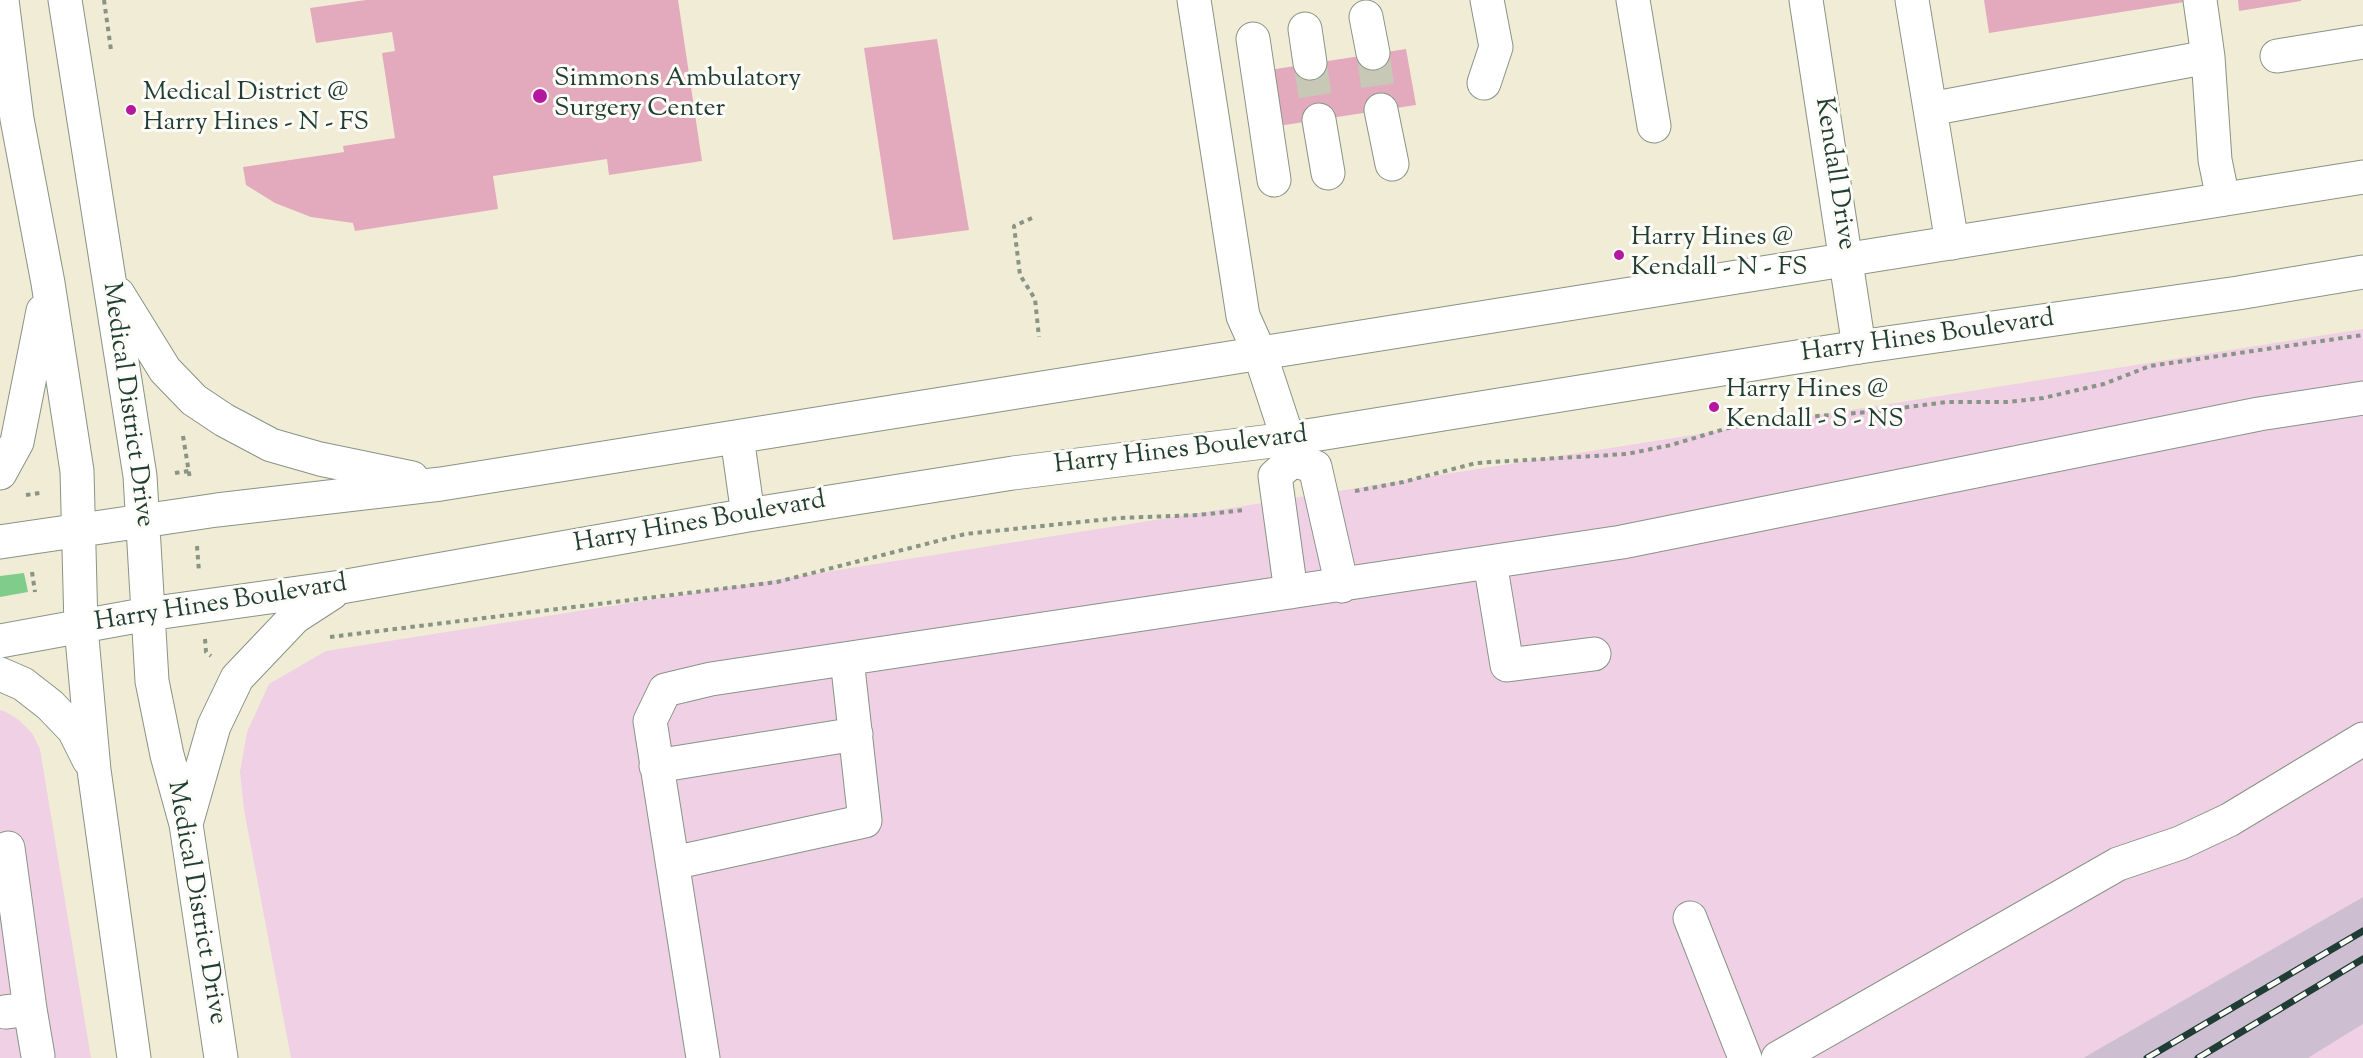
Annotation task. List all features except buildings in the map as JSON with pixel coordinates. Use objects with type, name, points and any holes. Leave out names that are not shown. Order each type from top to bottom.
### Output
[{"type":"main road","points":[[2,0],[17,120],[48,283],[77,471],[81,627],[94,770],[134,1058]]},
{"type":"main road","name":"Medical District Drive","points":[[65,0],[141,476],[152,681],[167,755],[186,824],[221,1058]]},
{"type":"main road","points":[[1194,0],[1243,316],[1260,354],[1290,450],[1315,467],[1342,586]]},
{"type":"main road","points":[[1484,83],[1496,47],[1487,0]]},
{"type":"main road","points":[[1633,0],[1654,126]]},
{"type":"main road","name":"Kendall Drive","points":[[1806,0],[1859,347]]},
{"type":"main road","points":[[1912,0],[1952,243]]},
{"type":"main road","points":[[2200,0],[2208,57],[2216,160],[2223,199]]},
{"type":"main road","points":[[1366,18],[1373,53]]},
{"type":"main road","points":[[1305,29],[1310,63]]},
{"type":"main road","points":[[1253,39],[1274,180]]},
{"type":"main road","points":[[2277,56],[2363,42]]},
{"type":"main road","points":[[1930,109],[2208,57]]},
{"type":"main road","points":[[1381,110],[1392,164]]},
{"type":"main road","points":[[1319,120],[1328,173]]},
{"type":"main road","points":[[0,542],[143,520],[441,484],[2363,177]]},
{"type":"main road","name":"Harry Hines Boulevard","points":[[0,641],[148,615],[340,587],[748,515],[1013,473],[1290,450],[1859,347],[2238,293],[2363,272]]},
{"type":"main road","points":[[109,278],[165,370],[194,400],[224,420],[271,445],[320,459],[441,484]]},
{"type":"main road","points":[[11,484],[48,283]]},
{"type":"main road","points":[[703,1058],[650,722],[665,690],[711,679],[1342,586],[1622,542],[2259,414],[2363,398]]},
{"type":"main road","points":[[737,437],[748,515]]},
{"type":"main road","points":[[1290,450],[1275,476],[1291,592]]},
{"type":"main road","points":[[1490,562],[1507,664],[1594,654]]},
{"type":"main road","points":[[186,824],[213,726],[237,678],[295,617],[340,587]]},
{"type":"main road","points":[[673,863],[865,821],[847,658]]},
{"type":"main road","points":[[0,674],[23,684],[50,705],[74,730],[94,770]]},
{"type":"main road","points":[[656,766],[856,734]]},
{"type":"main road","points":[[1778,1058],[2118,864],[2180,843],[2229,820],[2363,740]]},
{"type":"main road","points":[[8,848],[9,1010],[38,1056]]},
{"type":"main road","points":[[1690,918],[1745,1058]]},
{"type":"path","points":[[104,0],[112,57]]},
{"type":"path","points":[[1032,218],[1014,226],[1020,275],[1035,299],[1039,338]]},
{"type":"path","points":[[182,428],[191,488]]},
{"type":"path","points":[[11,484],[40,494]]},
{"type":"path","points":[[32,569],[35,592]]},
{"type":"shaded area","points":[[2363,329],[2363,897],[2083,1058],[291,1058],[244,810],[240,772],[247,732],[269,684],[326,651]]},
{"type":"shaded area","points":[[0,710],[19,720],[32,733],[40,749],[91,1058],[0,1058]]},
{"type":"shaded area","points":[[2363,897],[2363,1024],[2308,1058],[2083,1058]]},
{"type":"shaded area","points":[[2363,1024],[2363,1058],[2308,1058]]},
{"type":"green space","points":[[24,573],[28,592],[0,597],[0,576]]},
{"type":"tunnel","points":[[1373,53],[1381,110]]},
{"type":"tunnel","points":[[1310,63],[1319,120]]},
{"type":"railway","points":[[2147,1058],[2363,931]]},
{"type":"railway","points":[[2198,1058],[2363,959]]},
{"type":"place","name":"Simmons Ambulatory Surgery Center","points":[[540,96]]},
{"type":"place","name":"Medical District @ Harry Hines - N - FS","points":[[131,110]]},
{"type":"place","name":"Harry Hines @ Kendall - N - FS","points":[[1619,255]]},
{"type":"place","name":"Harry Hines @ Kendall - S - NS","points":[[1714,407]]}]
